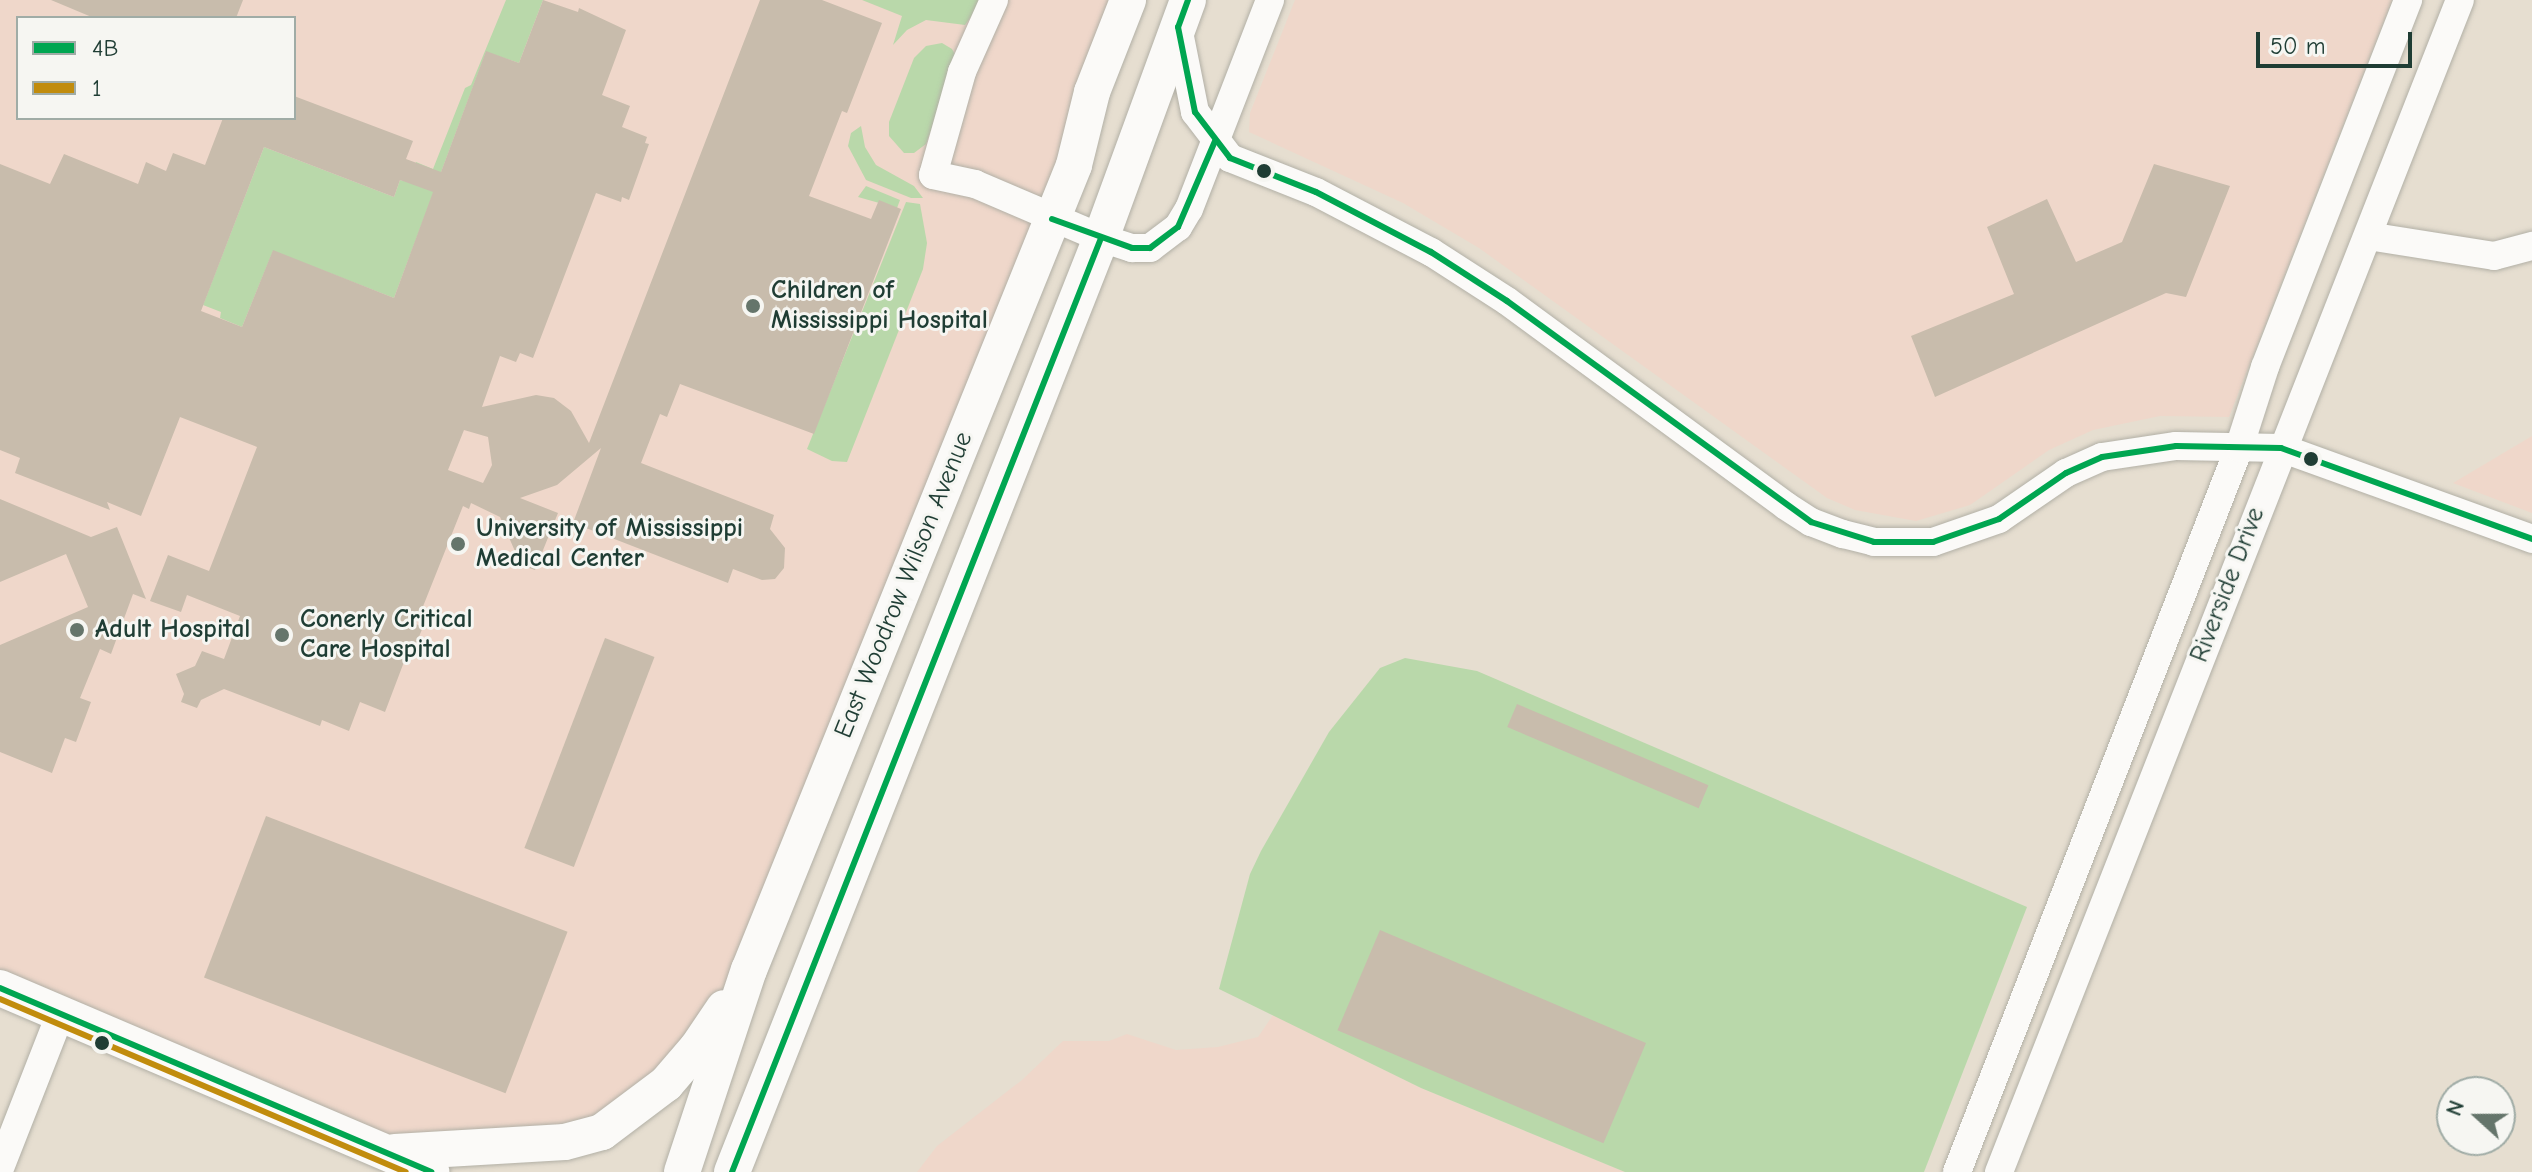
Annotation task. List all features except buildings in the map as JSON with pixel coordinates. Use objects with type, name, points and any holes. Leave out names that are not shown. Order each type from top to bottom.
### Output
[{"type":"main road","name":"East Woodrow Wilson Avenue","points":[[682,1172],[749,970],[1074,165],[1092,92],[1128,0]]},
{"type":"main road","points":[[732,1172],[1101,238],[1155,99],[1183,14]]},
{"type":"main road","points":[[380,1153],[565,1142],[602,1132],[666,1084],[697,1048],[749,970]]},
{"type":"main road","points":[[0,988],[380,1153],[431,1172]]},
{"type":"main road","points":[[761,1172],[778,1058]]},
{"type":"street","points":[[994,0],[962,72],[933,175],[975,184],[1052,219],[1132,248],[1150,248],[1163,242],[1178,227],[1189,209],[1270,0]]},
{"type":"street","name":"Riverside Drive","points":[[1957,1172],[2239,448],[2265,367],[2408,0]]},
{"type":"street","name":"Riverside Drive","points":[[1999,1172],[2281,448],[2460,0]]},
{"type":"street","points":[[1183,14],[1195,112],[1230,158],[1372,219],[1431,252],[1507,301],[1811,522],[1874,542],[1933,542],[1999,519],[2066,473],[2102,457],[2176,446],[2281,448],[2532,539]]},
{"type":"street","points":[[2368,236],[2494,256],[2532,246]]},
{"type":"street","points":[[0,1168],[61,1012]]},
{"type":"shaded area","name":"University of Mississippi Medical Center","points":[[0,0],[1130,0],[749,970],[602,1132],[380,1153],[0,1001]]},
{"type":"shaded area","points":[[1295,0],[2392,0],[2229,417],[2160,416],[2093,430],[2049,450],[1970,505],[1916,521],[1855,510],[1827,498],[1479,248],[1403,203],[1249,132],[1250,113]]},
{"type":"shaded area","points":[[2532,436],[2532,513],[2453,483]]},
{"type":"shaded area","points":[[1273,1015],[1421,1088],[1625,1172],[917,1172],[937,1146],[1022,1080],[1063,1041],[1109,1041],[1127,1034],[1176,1050],[1218,1047],[1258,1037]]},
{"type":"green space","points":[[506,0],[543,0],[519,63],[486,52],[394,298],[273,251],[242,327],[220,318],[221,312],[203,305],[264,147],[394,197],[400,180],[408,182],[416,162],[433,169],[465,88],[471,85]]},
{"type":"green space","points":[[862,0],[983,0],[965,25],[926,20],[907,30],[893,45],[902,16]]},
{"type":"green space","points":[[942,43],[952,49],[957,58],[926,144],[914,153],[904,153],[889,136],[889,122],[914,58],[926,46]]},
{"type":"green space","points":[[861,126],[865,147],[876,165],[914,186],[923,198],[911,198],[866,180],[848,146],[851,133]]},
{"type":"green space","points":[[866,186],[900,200],[897,208],[858,197]]},
{"type":"green space","points":[[906,202],[920,204],[927,243],[923,269],[847,462],[832,461],[807,449]]},
{"type":"green space","points":[[1405,658],[1477,671],[2027,907],[1924,1172],[1625,1172],[1421,1088],[1219,989],[1250,874],[1261,851],[1329,732],[1380,668]]},
{"type":"transit line","name":"4B","points":[[1188,0],[1178,27],[1195,112],[1230,158],[1316,192],[1431,252],[1507,301],[1811,522],[1874,542],[1933,542],[1999,519],[2066,473],[2102,457],[2176,446],[2281,448],[2532,539]]},
{"type":"transit line","name":"4B","points":[[1052,219],[1132,248],[1150,248],[1178,227],[1215,141]]},
{"type":"transit line","name":"4B","points":[[732,1172],[1101,238]]},
{"type":"transit line","name":"4B","points":[[0,988],[431,1172]]},
{"type":"transit line","name":"1","points":[[0,999],[406,1172]]},
{"type":"place","name":"Children of Mississippi Hospital","points":[[753,306]]},
{"type":"place","name":"University of Mississippi Medical Center","points":[[458,544]]},
{"type":"place","name":"Adult Hospital","points":[[77,630]]},
{"type":"place","name":"Conerly Critical Care Hospital","points":[[282,635]]}]
